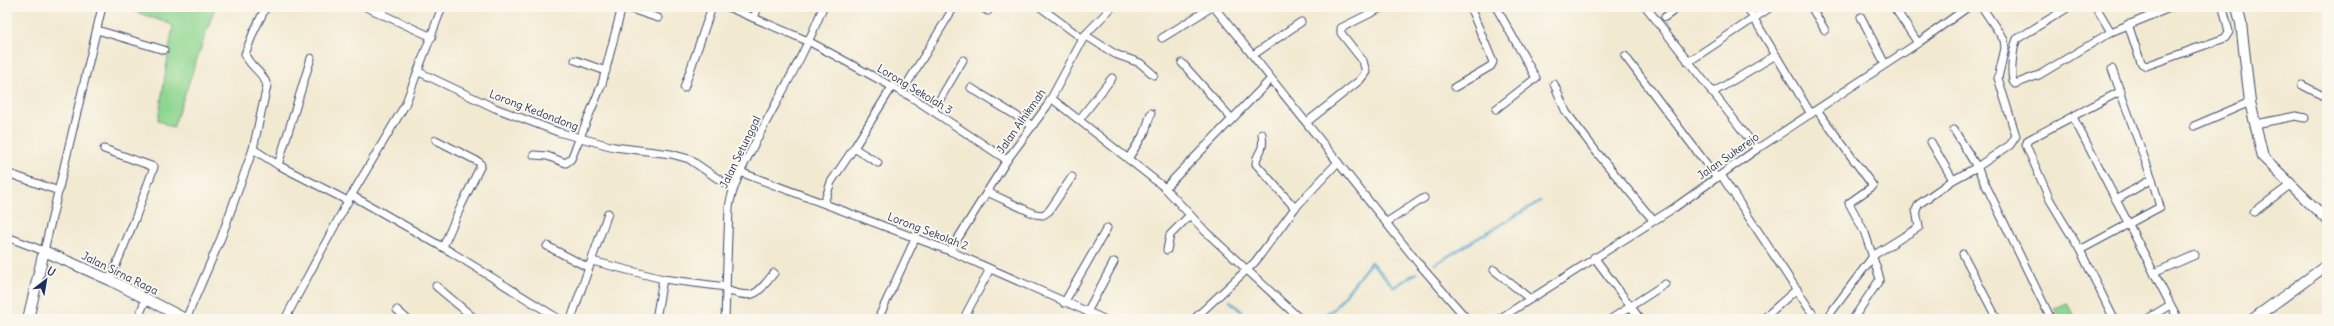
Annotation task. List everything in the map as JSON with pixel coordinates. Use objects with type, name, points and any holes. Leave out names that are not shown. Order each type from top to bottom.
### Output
[{"type":"street","points":[[28,319],[102,7]]},
{"type":"street","points":[[185,319],[221,238],[253,149],[267,86],[266,80],[247,60],[245,54],[266,7]]},
{"type":"street","points":[[366,7],[432,37]]},
{"type":"street","points":[[382,15],[384,7]]},
{"type":"street","points":[[285,319],[350,198],[392,129],[419,72],[442,7]]},
{"type":"street","points":[[534,155],[569,162],[580,139],[606,71],[623,7],[658,18]]},
{"type":"street","points":[[684,88],[712,7]]},
{"type":"street","name":"Lorong Sekolah 3","points":[[728,7],[810,42],[902,92],[1007,160]]},
{"type":"street","points":[[754,18],[758,7]]},
{"type":"street","name":"Jalan Setunggal","points":[[725,319],[729,207],[733,189],[740,172],[810,42],[823,7]]},
{"type":"street","points":[[902,92],[954,7]]},
{"type":"street","points":[[1040,7],[1084,37],[1115,54],[1140,63],[1154,75]]},
{"type":"street","name":"Jalan Alhikmah","points":[[950,251],[1007,160],[1033,126],[1051,98],[1084,37],[1102,10],[1112,7]]},
{"type":"street","points":[[1162,38],[1213,7],[1307,122],[1419,264],[1467,319]]},
{"type":"street","points":[[1307,122],[1364,77],[1366,67],[1363,61],[1340,31],[1344,25],[1365,10],[1383,7]]},
{"type":"street","points":[[1455,87],[1491,66],[1493,62],[1470,7]]},
{"type":"street","points":[[1496,7],[1536,78],[1496,109]]},
{"type":"street","points":[[1646,7],[1757,149]]},
{"type":"street","points":[[1665,17],[1679,7]]},
{"type":"street","points":[[1747,7],[1814,112],[1873,186],[1849,203],[1874,255],[1880,282],[1853,319]]},
{"type":"street","points":[[1688,62],[1771,7]]},
{"type":"street","points":[[1811,7],[1825,30]]},
{"type":"street","points":[[1894,7],[1918,43]]},
{"type":"street","name":"Jalan Sukerejo","points":[[1499,319],[1719,177],[1757,149],[1918,43],[1968,7]]},
{"type":"street","points":[[1826,319],[1874,255],[1918,228],[1918,206],[1953,180],[1977,167],[2010,145],[2016,136],[1998,78],[2005,48],[2004,40],[1982,7]]},
{"type":"street","points":[[2069,7],[2017,39],[2012,73],[2012,80],[2015,84],[2039,75],[2111,32],[2172,7]]},
{"type":"street","points":[[2096,7],[2111,32]]},
{"type":"street","points":[[2128,24],[2141,63],[2146,66],[2225,38],[2229,32],[2223,7]]},
{"type":"street","points":[[2237,7],[2241,23],[2250,102],[2264,157],[2290,185],[2327,220]]},
{"type":"street","points":[[1861,17],[1885,64]]},
{"type":"street","points":[[1253,55],[1301,22]]},
{"type":"street","points":[[97,30],[164,50]]},
{"type":"street","points":[[1712,93],[1776,54]]},
{"type":"street","points":[[1625,56],[1719,177],[1797,289],[1816,319]]},
{"type":"street","points":[[278,165],[312,58]]},
{"type":"street","points":[[575,60],[606,71]]},
{"type":"street","points":[[933,111],[963,60]]},
{"type":"street","points":[[1182,63],[1232,119]]},
{"type":"street","points":[[2080,250],[2160,207],[2152,179],[2112,69]]},
{"type":"street","name":"Lorong Kedondong","points":[[419,72],[495,108],[544,128],[580,139],[624,149],[680,155],[699,164],[733,189]]},
{"type":"street","points":[[1079,120],[1112,78]]},
{"type":"street","points":[[1165,188],[1271,79]]},
{"type":"street","points":[[1554,84],[1571,118],[1598,154],[1653,220]]},
{"type":"street","points":[[2302,85],[2327,98]]},
{"type":"street","points":[[824,204],[831,182],[892,87]]},
{"type":"street","points":[[971,88],[1033,126]]},
{"type":"street","points":[[2114,319],[2080,250],[2050,200],[2026,145],[2028,140],[2121,91]]},
{"type":"street","points":[[1051,98],[1165,188],[1190,215],[1298,317]]},
{"type":"street","points":[[2194,126],[2250,102]]},
{"type":"street","points":[[1128,159],[1146,132],[1151,113]]},
{"type":"street","points":[[2255,124],[2296,116],[2305,118]]},
{"type":"street","points":[[2073,117],[2178,319]]},
{"type":"street","points":[[1954,130],[1977,167],[2051,319]]},
{"type":"street","points":[[1262,134],[1263,147],[1256,160],[1256,164],[1296,208]]},
{"type":"street","points":[[436,140],[479,162],[481,165],[443,247]]},
{"type":"street","points":[[1931,142],[1953,180]]},
{"type":"street","points":[[854,148],[878,163]]},
{"type":"street","points":[[104,149],[154,167],[110,280]]},
{"type":"street","points":[[253,149],[278,165],[350,198],[443,247],[559,319]]},
{"type":"street","points":[[1194,319],[1247,270],[1262,253],[1296,208],[1338,162]]},
{"type":"street","name":"Lorong Sekolah 2","points":[[740,172],[916,237],[1064,303],[1104,319]]},
{"type":"street","points":[[7,173],[59,191]]},
{"type":"street","points":[[987,192],[1035,214],[1043,215],[1049,210],[1072,177]]},
{"type":"street","points":[[2116,200],[2152,179]]},
{"type":"street","points":[[2254,212],[2290,185]]},
{"type":"street","points":[[1387,222],[1424,198]]},
{"type":"street","points":[[571,319],[608,213]]},
{"type":"street","points":[[1167,250],[1170,235],[1190,215]]},
{"type":"street","points":[[1064,303],[1107,228]]},
{"type":"street","points":[[7,237],[44,251]]},
{"type":"street","points":[[878,319],[916,237]]},
{"type":"street","points":[[546,246],[590,264],[726,288],[744,296],[752,296],[757,293],[774,273]]},
{"type":"street","name":"Jalan Sirna Raga","points":[[44,251],[110,280],[185,319]]},
{"type":"street","points":[[1963,254],[1997,319]]},
{"type":"street","points":[[2154,272],[2195,255]]},
{"type":"street","points":[[1594,258],[1640,319]]},
{"type":"street","points":[[1087,312],[1114,262]]},
{"type":"street","points":[[2252,319],[2327,264]]},
{"type":"street","points":[[966,314],[990,270]]},
{"type":"street","points":[[1494,270],[1530,299]]},
{"type":"street","points":[[656,319],[663,278]]},
{"type":"street","points":[[1611,319],[1632,307],[1665,284]]},
{"type":"street","points":[[436,286],[474,319]]},
{"type":"street","points":[[1763,319],[1797,289]]},
{"type":"street","points":[[138,319],[146,298]]},
{"type":"street","points":[[2147,319],[2170,305]]},
{"type":"street","points":[[396,310],[407,319]]},
{"type":"green space","points":[[122,7],[215,7],[173,128],[158,120],[173,25]]},
{"type":"green space","points":[[2067,303],[2075,319],[2061,319],[2055,308]]},
{"type":"waterway","points":[[1435,264],[1540,201]]},
{"type":"waterway","points":[[1317,319],[1334,309],[1371,262],[1394,287],[1416,273]]},
{"type":"waterway","points":[[1230,301],[1250,319]]},
{"type":"waterway","points":[[1288,319],[1301,319]]}]
